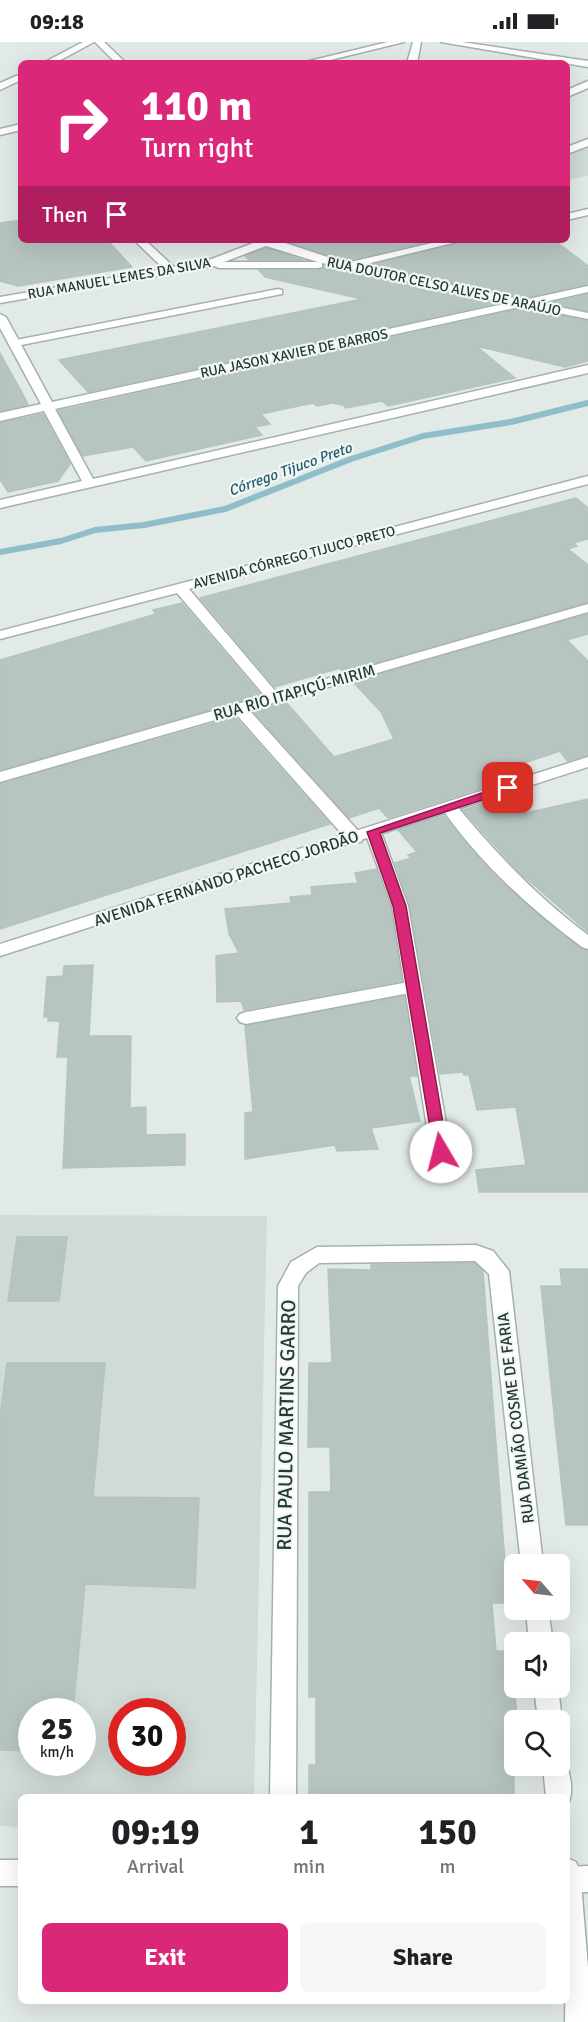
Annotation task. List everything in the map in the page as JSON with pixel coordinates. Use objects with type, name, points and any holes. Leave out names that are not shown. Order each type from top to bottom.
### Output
[{"type":"street","points":[[54,60],[90,42]]},
{"type":"street","points":[[99,42],[117,60]]},
{"type":"street","points":[[319,60],[400,42]]},
{"type":"street","points":[[413,60],[417,42]]},
{"type":"street","points":[[445,42],[562,60]]},
{"type":"street","points":[[570,61],[588,64]]},
{"type":"street","points":[[0,87],[18,78]]},
{"type":"street","points":[[570,93],[588,84]]},
{"type":"street","points":[[0,132],[18,128]]},
{"type":"street","points":[[570,151],[588,142]]},
{"type":"street","points":[[570,216],[588,212]]},
{"type":"street","points":[[142,243],[170,269]]},
{"type":"street","name":"RUA MANUEL LEMES DA SILVA","points":[[0,300],[170,269],[202,266],[263,243]]},
{"type":"street","name":"RUA DOUTOR CELSO ALVES DE ARAÚJO","points":[[274,243],[343,266],[588,316]]},
{"type":"street","points":[[202,266],[343,266],[446,243]]},
{"type":"street","name":"RUA JASON XAVIER DE BARROS","points":[[0,417],[588,289]]},
{"type":"street","points":[[16,343],[278,292]]},
{"type":"street","points":[[0,317],[4,332],[16,343],[89,483]]},
{"type":"street","points":[[0,504],[588,369]]},
{"type":"street","name":"AVENIDA CÓRREGO TIJUCO PRETO","points":[[0,635],[588,480]]},
{"type":"street","points":[[180,587],[274,698]]},
{"type":"street","name":"RUA RIO ITAPIÇÚ-MIRIM","points":[[0,777],[588,608]]},
{"type":"street","points":[[238,708],[355,838]]},
{"type":"street","name":"AVENIDA FERNANDO PACHECO JORDÃO","points":[[0,950],[588,762]]},
{"type":"street","points":[[449,807],[484,852],[515,885],[557,921],[588,943]]},
{"type":"street","points":[[373,832],[400,906],[441,1152]]},
{"type":"street","points":[[246,1018],[414,987]]},
{"type":"street","name":"RUA PAULO MARTINS GARRO","points":[[283,1794],[288,1286],[293,1273],[303,1261],[317,1255],[476,1253],[486,1257],[499,1271]]},
{"type":"street","name":"RUA DAMIÃO COSME DE FARIA","points":[[499,1271],[531,1554]]},
{"type":"street","points":[[556,1776],[559,1794]]},
{"type":"street","points":[[0,1873],[18,1873]]},
{"type":"street","points":[[573,1877],[579,2022]]},
{"type":"shaded area","points":[[588,139],[588,176],[570,179],[570,148]]},
{"type":"shaded area","points":[[0,1215],[267,1216],[254,1794],[18,1794],[18,1827],[0,1826]]},
{"type":"building","points":[[18,220],[18,243],[110,243],[132,267],[18,286],[0,281],[0,223]]},
{"type":"building","points":[[292,243],[422,243],[346,261]]},
{"type":"building","points":[[456,243],[558,243],[588,266],[588,284],[524,298],[368,266]]},
{"type":"building","points":[[266,248],[303,260],[249,260],[245,256]]},
{"type":"building","points":[[324,266],[497,303],[88,392],[59,360],[362,299],[265,277],[259,270],[318,270]]},
{"type":"building","points":[[588,294],[588,311],[551,303]]},
{"type":"building","points":[[524,308],[588,321],[588,361],[565,367],[476,346],[515,378],[388,406],[382,401],[346,408],[343,405],[332,403],[317,406],[313,403],[261,414],[270,424],[255,427],[262,435],[146,461],[133,447],[83,456],[58,411]]},
{"type":"building","points":[[0,353],[25,398],[28,405],[0,411]]},
{"type":"building","points":[[43,414],[70,464],[58,481],[8,492],[0,479],[0,423]]},
{"type":"building","points":[[576,498],[588,508],[588,539],[573,543],[577,546],[568,549],[588,565],[588,602],[343,672],[340,668],[275,687],[200,598]]},
{"type":"building","points":[[182,603],[261,695],[0,770],[0,660],[156,614],[153,610]]},
{"type":"building","points":[[588,614],[588,634],[567,640],[588,661],[588,755],[567,761],[560,751],[488,775],[496,784],[388,818],[379,808],[349,818],[253,711],[286,702],[334,757],[394,739],[381,712],[353,682]]},
{"type":"building","points":[[235,717],[330,824],[0,929],[0,784]]},
{"type":"building","points":[[506,796],[521,814],[588,799],[588,932],[519,872],[463,810]]},
{"type":"building","points":[[444,816],[504,884],[561,934],[588,951],[588,1192],[479,1192],[476,1170],[526,1165],[516,1107],[477,1110],[469,1075],[464,1075],[463,1072],[440,1074],[410,906],[395,863],[411,858],[408,855],[417,852],[398,830]]},
{"type":"building","points":[[376,869],[390,907],[402,981],[244,1010],[241,1001],[217,1002],[216,956],[239,953],[229,934],[225,909],[291,903],[290,897],[312,895],[311,887],[358,883],[355,873]]},
{"type":"building","points":[[93,965],[89,1036],[131,1036],[130,1108],[146,1107],[146,1135],[185,1134],[185,1165],[63,1168],[68,1057],[57,1057],[60,1021],[48,1021],[48,1017],[44,1017],[47,977],[63,976],[64,966]]},
{"type":"building","points":[[404,996],[417,1076],[409,1076],[420,1121],[371,1128],[378,1149],[337,1151],[335,1145],[245,1159],[245,1113],[253,1112],[245,1026]]},
{"type":"building","points":[[17,1237],[67,1237],[59,1301],[8,1301]]},
{"type":"building","points":[[474,1263],[483,1271],[504,1554],[504,1603],[492,1603],[496,1651],[504,1651],[504,1698],[515,1698],[516,1710],[504,1710],[504,1776],[514,1776],[514,1794],[309,1793],[309,1765],[316,1765],[316,1697],[309,1697],[309,1492],[331,1492],[330,1447],[308,1447],[309,1363],[332,1363],[328,1269],[371,1270],[371,1265]]},
{"type":"building","points":[[560,1269],[588,1269],[588,1525],[566,1525],[541,1286],[562,1286]]},
{"type":"building","points":[[7,1363],[105,1363],[93,1497],[199,1498],[195,1588],[85,1584],[74,1698],[18,1698],[18,1751],[0,1750],[0,1418]]},
{"type":"waterway","name":"Córrego Tijuco Preto","points":[[0,552],[61,541],[95,530],[144,525],[225,509],[351,459],[423,436],[511,422],[588,403]]},
{"type":"route","points":[[441,1152],[427,1055],[400,906],[383,854],[373,832],[508,788]]}]
